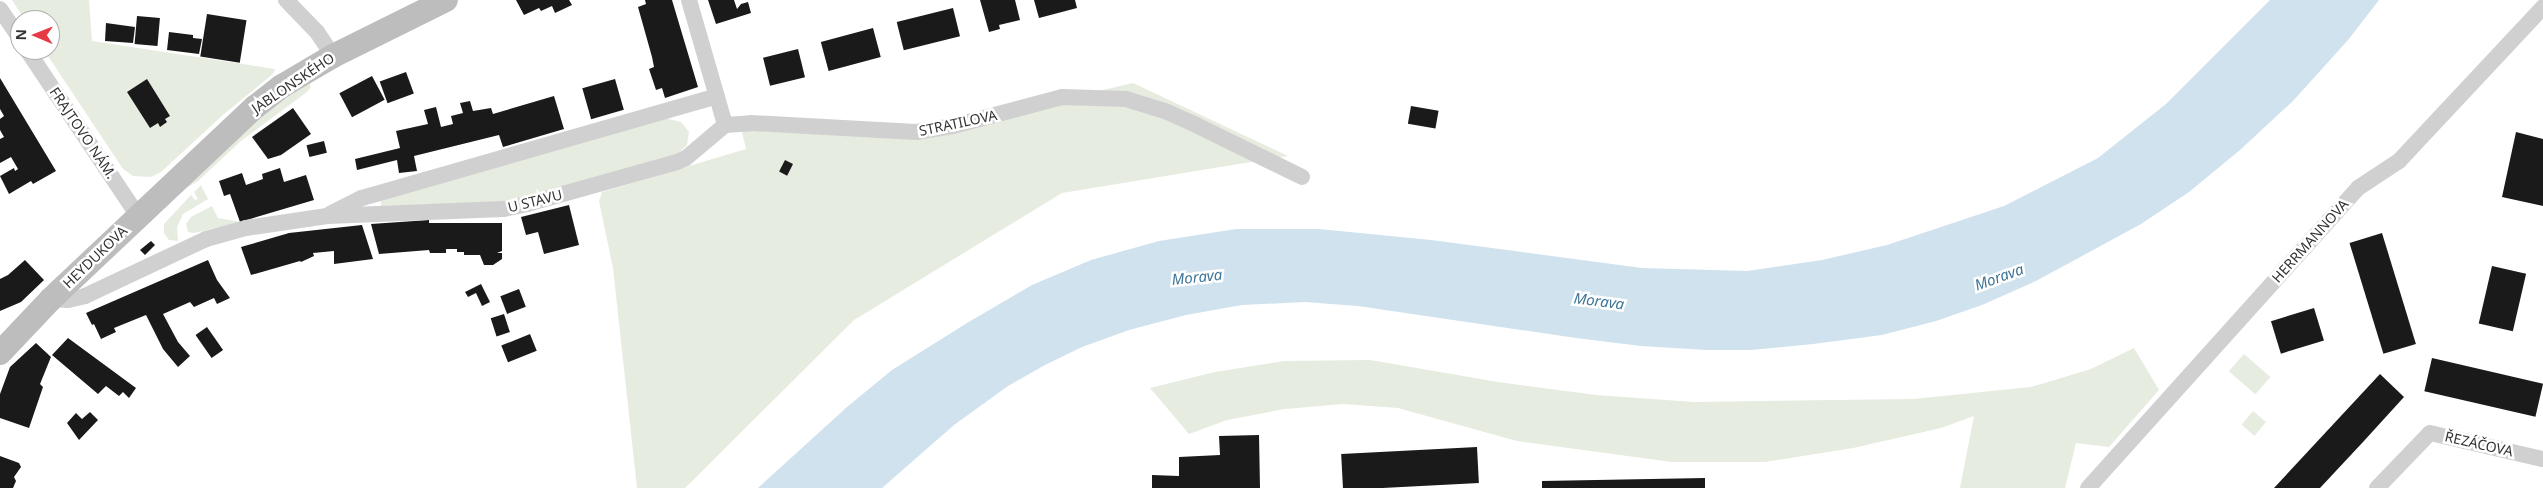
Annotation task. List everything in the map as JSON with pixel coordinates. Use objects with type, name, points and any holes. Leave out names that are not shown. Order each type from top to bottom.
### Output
[{"type":"street","points":[[286,0],[317,32],[333,56]]},
{"type":"street","name":"JABLONSKÉHO","points":[[138,216],[255,107],[282,86],[333,56],[446,0]]},
{"type":"street","points":[[689,0],[725,125]]},
{"type":"street","name":"HERRMANNOVA","points":[[2088,488],[2358,188],[2399,161],[2543,7]]},
{"type":"street","points":[[0,9],[10,24]]},
{"type":"street","name":"FRAJTOVO NÁM.","points":[[34,60],[138,216]]},
{"type":"street","name":"U STAVU","points":[[327,216],[362,198],[717,96]]},
{"type":"street","name":"STRATILOVA","points":[[725,125],[751,123],[916,132],[953,126],[1062,97],[1126,100],[1181,118],[1302,177]]},
{"type":"street","name":"U STAVU","points":[[85,296],[206,239],[246,228],[327,216],[514,208],[677,162],[686,158],[725,125]]},
{"type":"street","name":"HEYDUKOVA","points":[[0,353],[51,299],[138,216]]},
{"type":"street","name":"HEYDUKOVA","points":[[51,299],[68,300],[85,296]]},
{"type":"street","name":"ŘEZÁČOVA","points":[[2377,488],[2430,433],[2543,459]]},
{"type":"shaded area","points":[[12,0],[89,0],[92,41],[275,69],[273,74],[224,114],[161,172],[151,177],[133,176],[123,169],[51,60],[60,60],[60,10],[18,10]]},
{"type":"shaded area","points":[[308,82],[311,87],[307,92],[242,140],[198,181],[188,187],[186,184],[276,104]]},
{"type":"shaded area","points":[[1133,83],[1288,156],[1062,193],[854,320],[685,488],[637,488],[613,268],[599,201],[602,192],[746,149],[742,132],[755,128],[923,132]]},
{"type":"shaded area","points":[[665,118],[681,122],[689,132],[687,145],[675,156],[510,202],[381,206],[381,201],[384,198]]},
{"type":"shaded area","points":[[201,185],[208,199],[183,214],[177,227],[178,241],[169,240],[164,233],[164,224],[191,195],[195,200],[198,199],[194,192]]},
{"type":"shaded area","points":[[212,206],[218,218],[240,222],[194,233],[188,232],[186,224],[191,217]]},
{"type":"shaded area","points":[[2134,348],[2159,390],[2109,447],[2076,443],[2065,488],[1960,488],[1974,416],[1941,428],[1853,448],[1765,462],[1672,462],[1517,441],[1398,408],[1343,404],[1285,409],[1227,420],[1189,434],[1150,388],[1215,372],[1284,361],[1370,360],[1498,382],[1596,395],[1694,402],[1913,399],[2031,387],[2091,369]]},
{"type":"shaded area","points":[[2244,354],[2270,377],[2255,394],[2229,371]]},
{"type":"shaded area","points":[[2253,411],[2266,422],[2254,436],[2241,425]]},
{"type":"water","name":"Morava","points":[[2270,0],[2379,0],[2348,40],[2293,101],[2240,150],[2189,192],[2141,224],[2036,281],[1982,305],[1936,321],[1882,335],[1813,344],[1751,350],[1706,350],[1641,346],[1576,338],[1358,306],[1305,302],[1242,305],[1186,315],[1129,330],[1082,347],[1045,365],[1008,386],[954,425],[882,488],[758,488],[847,407],[892,370],[967,323],[1032,285],[1091,260],[1159,241],[1236,229],[1319,229],[1431,240],[1642,268],[1747,271],[1822,260],[1887,245],[2004,206],[2098,158],[2166,104]]},
{"type":"building","points":[[516,0],[569,0],[572,5],[555,13],[552,6],[541,11],[539,8],[524,15]]},
{"type":"building","points":[[645,0],[672,0],[698,87],[665,98],[662,88],[656,90],[649,69],[654,67],[652,57],[638,7],[646,4]]},
{"type":"building","points":[[708,0],[734,0],[737,9],[741,4],[748,2],[751,13],[716,24]]},
{"type":"building","points":[[980,0],[1015,0],[1020,20],[999,25],[1000,29],[989,32]]},
{"type":"building","points":[[1034,0],[1075,0],[1077,8],[1039,18]]},
{"type":"building","points":[[953,8],[960,36],[904,50],[897,22]]},
{"type":"building","points":[[207,14],[247,20],[240,63],[200,56]]},
{"type":"building","points":[[137,16],[160,18],[157,46],[135,44]]},
{"type":"building","points":[[106,23],[135,27],[133,43],[105,41]]},
{"type":"building","points":[[873,28],[881,57],[829,71],[821,42]]},
{"type":"building","points":[[169,32],[193,35],[193,38],[202,39],[199,54],[167,50]]},
{"type":"building","points":[[798,49],[805,77],[770,86],[763,58]]},
{"type":"building","points":[[406,72],[414,94],[388,103],[380,82]]},
{"type":"building","points":[[372,76],[385,100],[352,117],[339,93]]},
{"type":"building","points":[[0,78],[56,171],[33,184],[31,181],[9,194],[0,176],[14,168],[15,171],[18,169],[11,157],[0,163],[0,139],[4,137],[0,130],[0,119],[4,116],[0,109]]},
{"type":"building","points":[[147,79],[170,116],[165,119],[167,122],[160,127],[158,123],[150,128],[127,92]]},
{"type":"building","points":[[615,79],[624,110],[591,119],[582,88]]},
{"type":"building","points":[[554,96],[564,129],[503,147],[499,135],[414,156],[417,171],[399,173],[397,160],[357,170],[355,159],[400,148],[396,131],[428,124],[424,110],[436,107],[441,127],[453,124],[451,116],[463,113],[460,103],[470,101],[473,111],[491,108],[493,114]]},
{"type":"building","points":[[1411,106],[1439,111],[1435,129],[1408,124]]},
{"type":"building","points":[[293,108],[311,134],[281,155],[268,159],[252,137]]},
{"type":"building","points":[[2516,132],[2543,139],[2543,206],[2502,197]]},
{"type":"building","points":[[324,141],[327,153],[309,157],[307,145]]},
{"type":"building","points":[[785,160],[793,164],[787,176],[779,172]]},
{"type":"building","points":[[280,168],[284,182],[306,175],[314,200],[240,222],[230,194],[224,196],[219,181],[242,173],[246,185],[263,179],[262,174]]},
{"type":"building","points":[[569,205],[579,245],[544,254],[538,232],[526,235],[521,217]]},
{"type":"building","points":[[429,220],[429,223],[502,223],[502,251],[497,253],[502,253],[502,259],[493,265],[484,265],[480,255],[464,255],[464,252],[457,252],[457,249],[446,249],[446,253],[430,253],[429,250],[379,254],[371,224]]},
{"type":"building","points":[[362,225],[373,259],[334,264],[334,251],[313,253],[314,256],[301,262],[251,275],[241,247],[289,233]]},
{"type":"building","points":[[2382,233],[2416,344],[2383,354],[2349,243]]},
{"type":"building","points":[[151,241],[155,245],[145,255],[140,250]]},
{"type":"building","points":[[25,260],[44,280],[21,302],[0,311],[0,279],[8,275]]},
{"type":"building","points":[[208,260],[217,280],[230,298],[217,304],[214,298],[194,307],[190,302],[163,314],[178,342],[190,356],[178,367],[163,349],[146,315],[114,328],[116,332],[101,339],[86,313]]},
{"type":"building","points":[[2492,266],[2526,274],[2513,331],[2479,323]]},
{"type":"building","points":[[481,284],[490,302],[482,306],[476,293],[468,297],[465,292]]},
{"type":"building","points":[[519,289],[526,307],[507,314],[500,296]]},
{"type":"building","points":[[2314,308],[2324,341],[2281,354],[2271,321]]},
{"type":"building","points":[[504,314],[510,332],[497,336],[491,318]]},
{"type":"building","points":[[207,327],[223,350],[212,358],[196,335]]},
{"type":"building","points":[[530,334],[537,351],[508,362],[501,346]]},
{"type":"building","points":[[68,338],[136,388],[129,398],[123,392],[119,396],[106,386],[98,394],[52,355]]},
{"type":"building","points":[[36,343],[51,357],[40,384],[43,387],[29,428],[0,418],[0,394],[10,367]]},
{"type":"building","points":[[2432,358],[2543,384],[2535,417],[2424,391]]},
{"type":"building","points":[[2380,374],[2404,397],[2363,442],[2320,488],[2274,488]]},
{"type":"building","points":[[90,412],[98,420],[79,440],[67,423],[76,413],[82,419]]},
{"type":"building","points":[[1259,435],[1260,488],[1152,488],[1152,475],[1179,476],[1179,457],[1220,455],[1219,436]]},
{"type":"building","points":[[1477,447],[1479,483],[1343,488],[1341,454]]},
{"type":"building","points":[[0,456],[19,463],[21,467],[14,477],[16,481],[13,488],[0,488]]},
{"type":"building","points":[[1705,478],[1705,488],[1542,488],[1542,481]]}]
